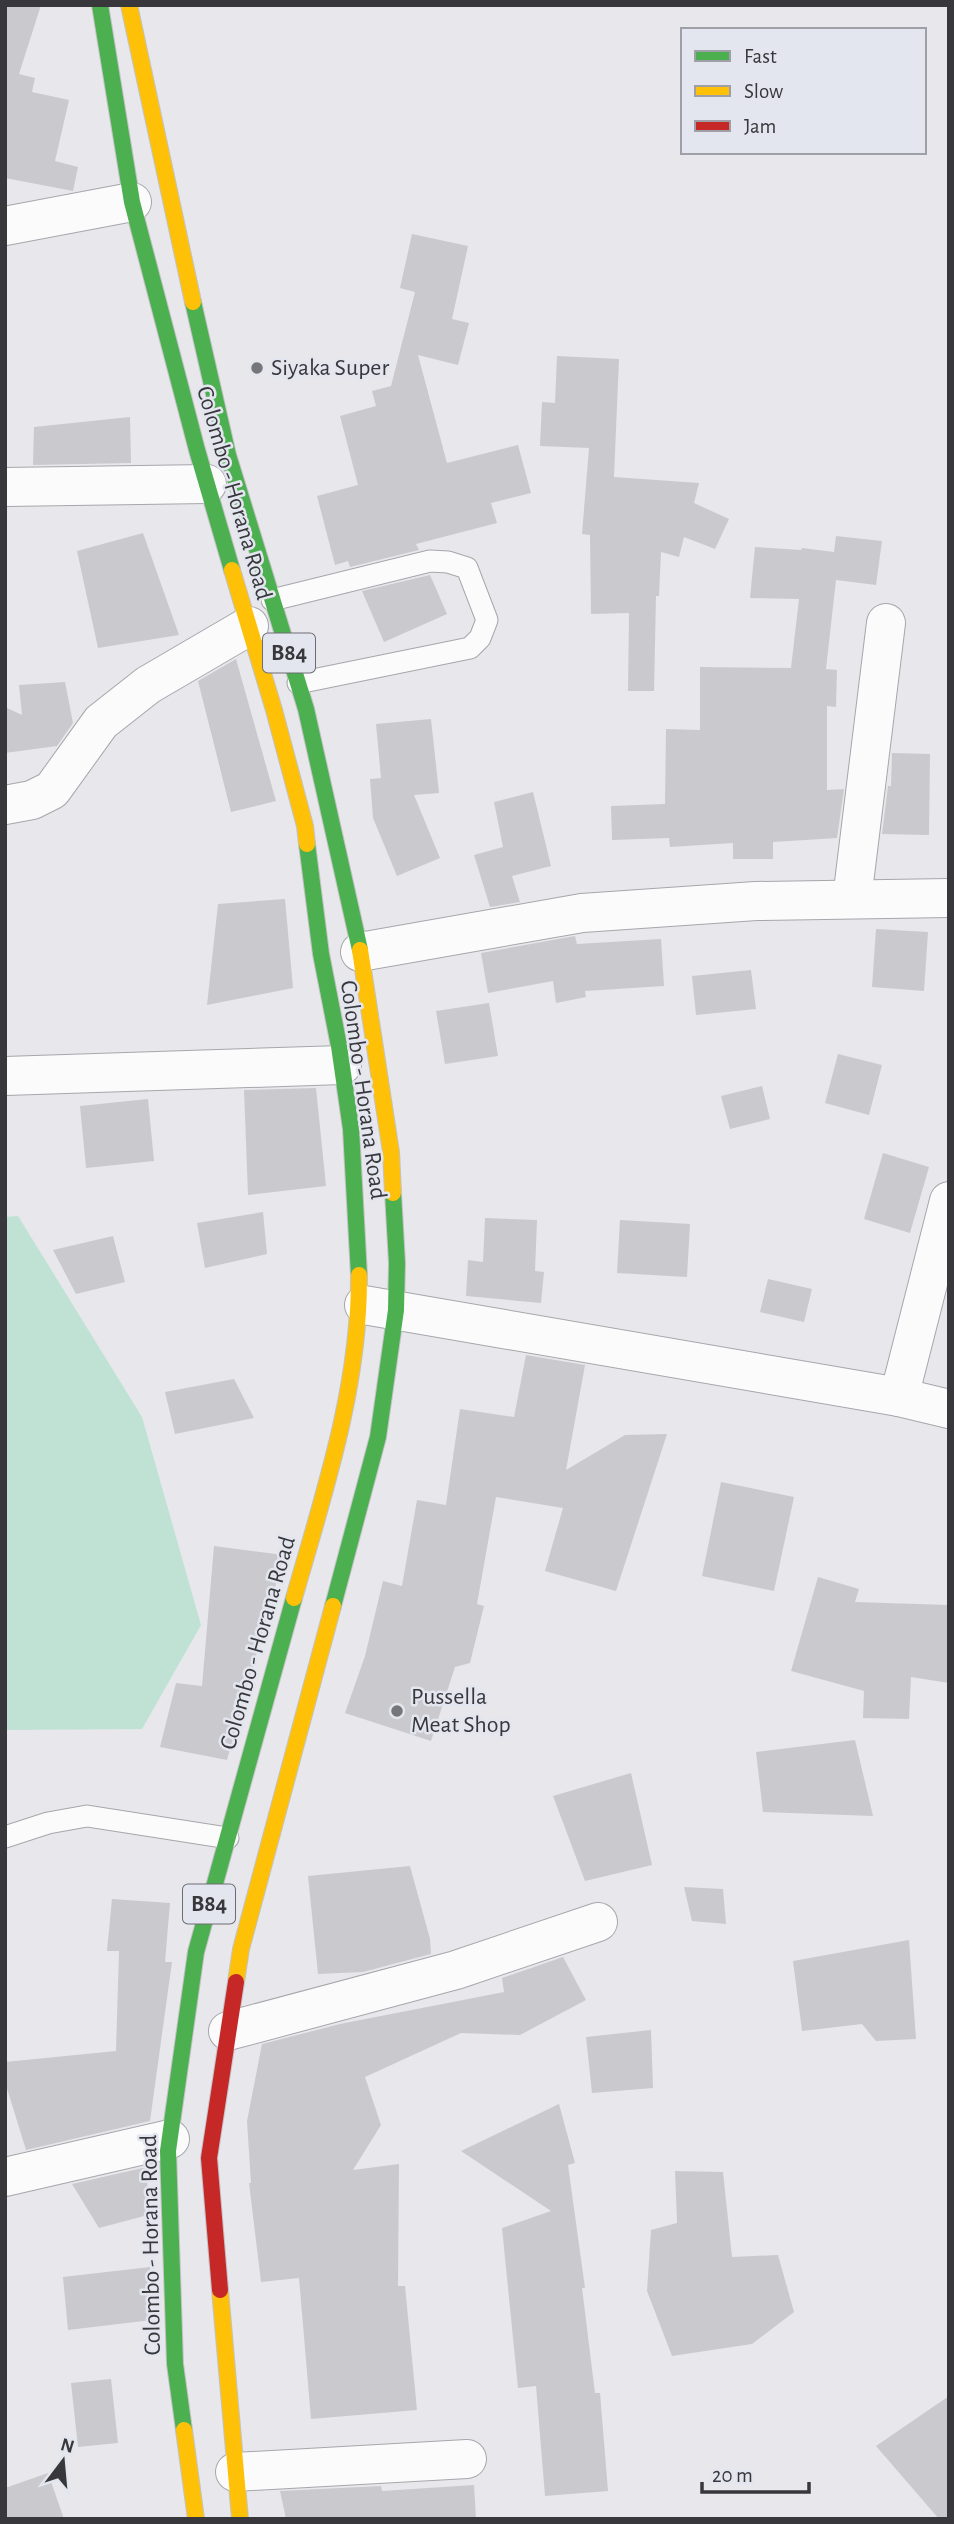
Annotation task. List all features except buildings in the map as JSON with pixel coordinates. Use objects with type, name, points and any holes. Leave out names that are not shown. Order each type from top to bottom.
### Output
[{"type":"main road","name":"Colombo - Horana Road","points":[[100,5],[132,202],[207,485],[261,613],[298,683],[306,709],[360,952],[391,1152],[397,1263],[396,1310],[378,1437],[241,1949],[209,2158],[240,2519]]},
{"type":"main road","name":"Colombo - Horana Road","points":[[129,5],[169,198],[228,455],[304,826],[321,954],[342,1065],[355,1176],[359,1304],[342,1428],[196,1952],[168,2151],[175,2364],[196,2519]]},
{"type":"street","points":[[5,226],[132,202]]},
{"type":"street","points":[[5,487],[207,485]]},
{"type":"street","points":[[5,805],[32,800],[52,790],[101,722],[148,685],[261,613]]},
{"type":"street","points":[[852,900],[886,623]]},
{"type":"street","points":[[360,952],[582,913],[756,901],[949,898]]},
{"type":"street","points":[[5,1076],[342,1065]]},
{"type":"street","points":[[899,1397],[949,1201]]},
{"type":"street","points":[[359,1304],[899,1397],[949,1409]]},
{"type":"street","points":[[228,2031],[456,1970],[598,1922]]},
{"type":"street","points":[[5,2177],[170,2139]]},
{"type":"street","points":[[235,2472],[467,2459]]},
{"type":"lane","points":[[261,613],[430,561],[448,562],[467,568],[487,620],[480,638],[470,648],[298,683]]},
{"type":"lane","points":[[5,1837],[48,1823],[87,1816],[228,1838]]},
{"type":"green space","points":[[18,1216],[142,1417],[201,1625],[142,1729],[5,1730],[5,1217]]},
{"type":"traffic: fast","points":[[100,5],[132,202],[197,450],[232,570]]},
{"type":"traffic: fast","points":[[193,302],[228,455],[306,709],[360,950]]},
{"type":"traffic: fast","points":[[307,844],[321,954],[339,1046],[351,1129],[359,1275]]},
{"type":"traffic: fast","points":[[333,1606],[378,1437],[396,1310],[397,1263],[393,1193]]},
{"type":"traffic: fast","points":[[184,2430],[175,2364],[168,2151],[196,1952],[294,1598]]},
{"type":"traffic: slow","points":[[129,5],[193,302]]},
{"type":"traffic: slow","points":[[232,570],[274,710],[305,826],[307,844]]},
{"type":"traffic: slow","points":[[360,950],[391,1152],[393,1193]]},
{"type":"traffic: slow","points":[[294,1598],[328,1479],[347,1398],[358,1316],[359,1275]]},
{"type":"traffic: slow","points":[[236,1982],[241,1949],[333,1606]]},
{"type":"traffic: slow","points":[[220,2290],[240,2519]]},
{"type":"traffic: slow","points":[[184,2430],[196,2519]]},
{"type":"traffic: jam","points":[[220,2290],[209,2158],[236,1982]]},
{"type":"place","name":"Siyaka Super","points":[[257,368]]},
{"type":"place","name":"Pussella Meat Shop","points":[[397,1711]]}]
